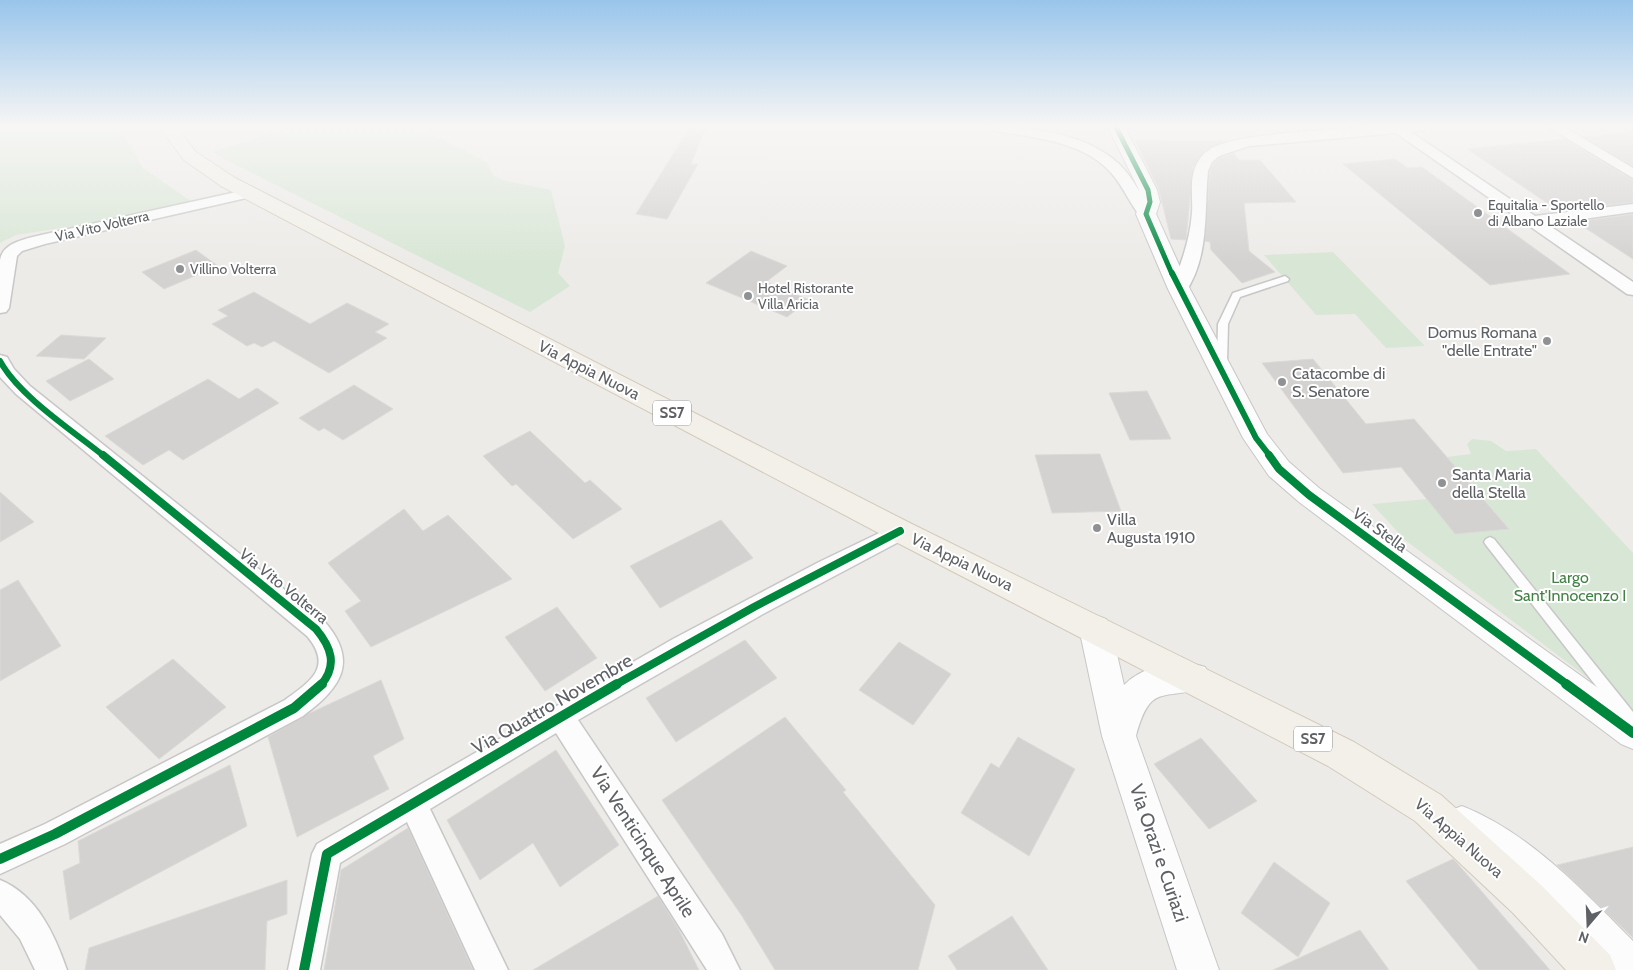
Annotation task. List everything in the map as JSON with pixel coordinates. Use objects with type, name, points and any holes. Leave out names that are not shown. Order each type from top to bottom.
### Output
[{"type":"main road","name":"Via Appia Nuova","points":[[213,172],[900,530],[1341,754],[1428,808],[1527,899],[1595,970]]},
{"type":"street","points":[[1118,172],[1137,204],[1146,214],[1150,202],[1148,190],[1139,172]]},
{"type":"street","points":[[1179,289],[1196,241],[1202,172]]},
{"type":"street","points":[[1461,172],[1633,290]]},
{"type":"street","name":"Via Vito Volterra","points":[[0,308],[8,258],[16,248],[41,240],[250,193]]},
{"type":"street","points":[[1532,221],[1633,208]]},
{"type":"street","name":"Via Stella","points":[[1146,214],[1179,289],[1261,447],[1288,477],[1633,733]]},
{"type":"street","name":"Via Vito Volterra","points":[[0,361],[6,372],[23,390],[316,629],[329,642],[333,659],[328,676],[318,690],[285,713],[55,834],[0,859]]},
{"type":"street","name":"Via Quattro Novembre","points":[[304,970],[327,854],[560,716],[824,569],[900,530]]},
{"type":"street","name":"Via Orazi e Curiazi","points":[[1095,628],[1119,736],[1198,970]]},
{"type":"street","points":[[1119,736],[1128,706],[1137,693],[1147,684],[1161,680],[1193,678]]},
{"type":"street","name":"Via Venticinque Aprile","points":[[560,716],[711,945],[724,970]]},
{"type":"street","points":[[412,803],[492,970]]},
{"type":"street","points":[[1428,808],[1472,829],[1518,860],[1560,896],[1632,970]]},
{"type":"street","points":[[2,898],[30,927],[48,958],[51,970]]},
{"type":"lane","points":[[1222,372],[1223,324],[1236,295],[1285,279]]},
{"type":"lane","points":[[1490,542],[1633,723]]},
{"type":"green space","points":[[0,172],[149,172],[191,201],[106,221],[16,235],[0,243]]},
{"type":"green space","points":[[251,172],[492,172],[493,175],[503,180],[551,190],[565,246],[558,273],[570,286],[530,312]]},
{"type":"green space","points":[[1333,252],[1425,346],[1386,348],[1355,314],[1316,315],[1264,255]]},
{"type":"green space","name":"Largo Sant'Innocenzo I","points":[[1472,439],[1491,441],[1506,451],[1536,449],[1633,553],[1633,712],[1405,540],[1372,504],[1427,499],[1455,534],[1509,529],[1447,457],[1471,454],[1467,444]]},
{"type":"building","points":[[662,172],[693,172],[667,219],[636,214]]},
{"type":"building","points":[[1150,172],[1192,172],[1186,240],[1171,239],[1159,190]]},
{"type":"building","points":[[1210,172],[1271,172],[1296,202],[1244,203],[1249,251],[1275,272],[1242,283],[1211,250],[1210,242],[1205,241]]},
{"type":"building","points":[[1353,172],[1429,172],[1570,274],[1490,285]]},
{"type":"building","points":[[1502,172],[1620,172],[1633,180],[1633,202],[1559,211]]},
{"type":"building","points":[[1633,214],[1633,259],[1576,222]]},
{"type":"building","name":"Villino Volterra","points":[[196,250],[218,266],[164,289],[142,272]]},
{"type":"building","points":[[751,251],[787,266],[766,282],[809,300],[787,317],[706,283]]},
{"type":"building","points":[[254,292],[310,324],[347,303],[389,324],[375,332],[387,338],[329,373],[274,341],[262,347],[254,343],[247,346],[212,324],[228,316],[218,310]]},
{"type":"building","points":[[61,335],[106,338],[84,359],[36,356]]},
{"type":"building","points":[[89,359],[114,379],[70,401],[46,381]]},
{"type":"building","points":[[1313,359],[1366,424],[1414,419],[1509,529],[1455,534],[1401,467],[1343,473],[1262,363]]},
{"type":"building","points":[[208,379],[239,399],[257,388],[279,403],[183,460],[169,450],[143,465],[105,436]]},
{"type":"building","points":[[354,385],[393,409],[343,440],[324,428],[319,431],[299,418]]},
{"type":"building","points":[[1147,391],[1171,439],[1130,440],[1109,393]]},
{"type":"building","points":[[530,431],[585,483],[590,480],[622,509],[573,539],[516,484],[512,486],[483,456]]},
{"type":"building","points":[[1100,454],[1121,511],[1052,513],[1035,455]]},
{"type":"building","points":[[0,492],[34,522],[0,542]]},
{"type":"building","points":[[404,509],[423,531],[448,515],[512,579],[371,647],[345,611],[361,601],[328,563]]},
{"type":"building","points":[[721,520],[753,558],[660,608],[630,566]]},
{"type":"building","points":[[18,580],[61,646],[0,681],[0,590]]},
{"type":"building","points":[[557,607],[597,658],[545,691],[505,637]]},
{"type":"building","points":[[745,640],[777,678],[676,742],[646,698]]},
{"type":"building","points":[[899,642],[951,674],[913,725],[859,690]]},
{"type":"building","points":[[173,659],[226,707],[159,759],[106,707]]},
{"type":"building","points":[[381,680],[404,739],[373,756],[389,789],[297,837],[268,737],[308,714]]},
{"type":"building","points":[[785,717],[846,790],[843,792],[935,905],[918,970],[775,970],[742,916],[662,800]]},
{"type":"building","points":[[1018,737],[1075,769],[1029,856],[961,813],[991,763],[999,768]]},
{"type":"building","points":[[1201,738],[1257,801],[1209,829],[1154,764]]},
{"type":"building","points":[[556,750],[619,845],[560,887],[533,843],[480,880],[447,820]]},
{"type":"building","points":[[230,765],[247,826],[70,920],[63,871],[80,863],[78,841]]},
{"type":"building","points":[[408,828],[473,970],[324,970],[341,870]]},
{"type":"building","points":[[1633,847],[1633,938],[1557,865]]},
{"type":"building","points":[[1453,859],[1550,970],[1479,970],[1406,881]]},
{"type":"building","points":[[1274,862],[1330,903],[1298,957],[1241,913]]},
{"type":"building","points":[[287,880],[287,914],[267,921],[265,970],[85,970],[89,948]]},
{"type":"building","points":[[658,896],[679,930],[699,970],[533,970]]},
{"type":"building","points":[[1012,916],[1048,970],[957,970],[948,956]]},
{"type":"building","points":[[1360,930],[1389,970],[1273,970]]},
{"type":"cycle path","points":[[1139,172],[1148,190],[1150,202],[1146,214],[1179,289],[1256,438],[1279,469],[1309,495],[1633,733]]},
{"type":"cycle path","points":[[0,361],[6,372],[23,390],[316,629],[326,641],[331,652],[332,663],[324,682],[294,708],[55,834],[0,859]]},
{"type":"cycle path","points":[[304,970],[327,854],[610,687],[754,607],[900,531]]},
{"type":"place","name":"Equitalia - Sportello di Albano Laziale","points":[[1478,213]]},
{"type":"place","name":"Villino Volterra","points":[[180,269]]},
{"type":"place","name":"Hotel Ristorante Villa Aricia","points":[[748,296]]},
{"type":"place","name":"Domus Romana \"delle Entrate\"","points":[[1547,341]]},
{"type":"place","name":"Catacombe di S. Senatore","points":[[1282,382]]},
{"type":"place","name":"Santa Maria della Stella","points":[[1442,483]]},
{"type":"place","name":"Villa Augusta 1910","points":[[1097,528]]}]
